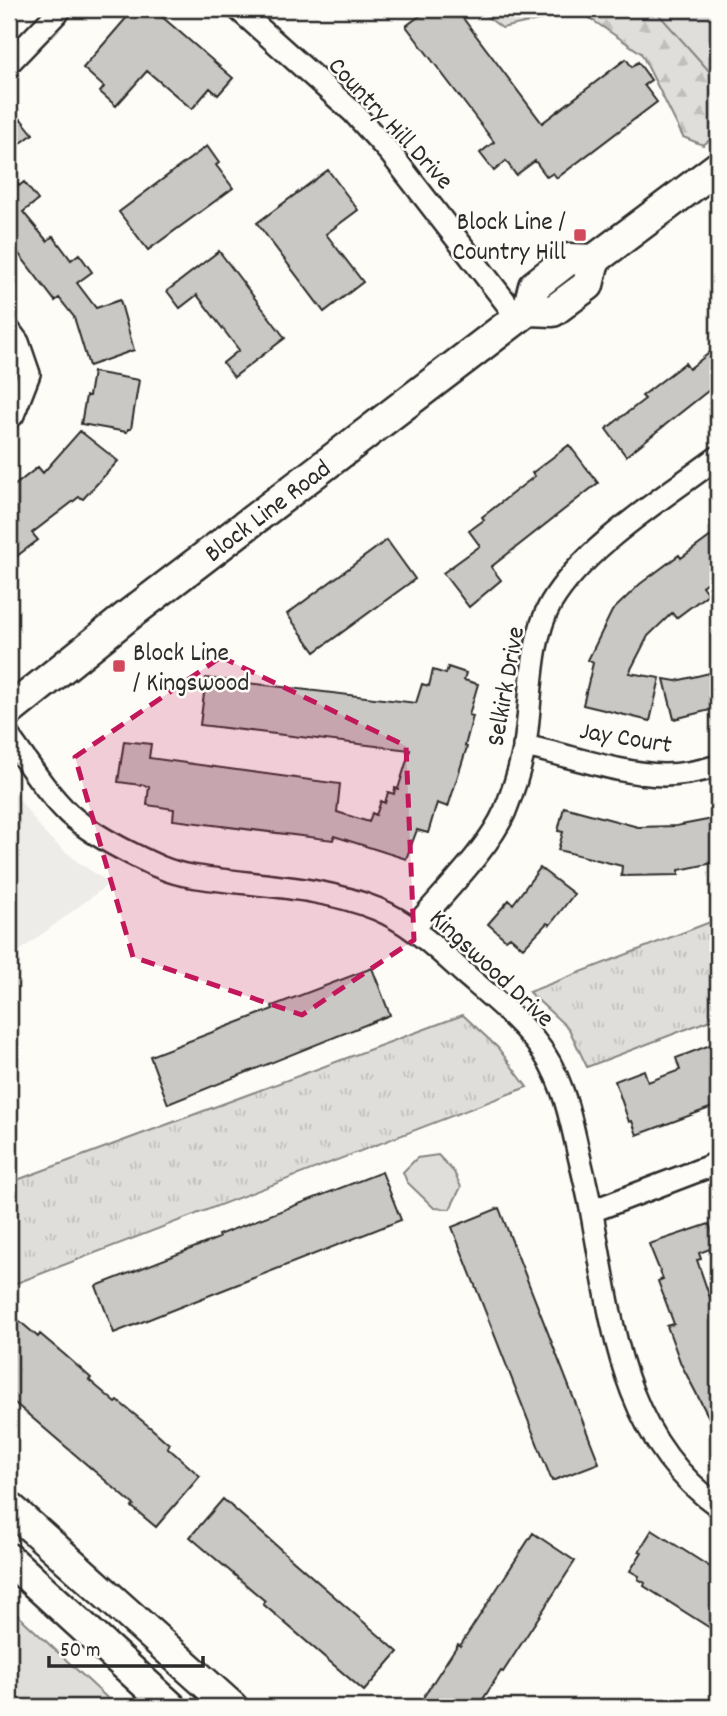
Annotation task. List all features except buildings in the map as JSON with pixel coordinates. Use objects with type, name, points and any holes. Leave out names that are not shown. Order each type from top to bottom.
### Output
[{"type":"street","points":[[9,63],[61,9]]},
{"type":"street","name":"Country Hill Drive","points":[[238,9],[353,112],[523,314]]},
{"type":"street","name":"Block Line Road","points":[[9,711],[130,614],[523,314],[553,311],[588,285],[594,260],[718,167]]},
{"type":"street","points":[[9,330],[18,342],[29,374],[13,415],[9,418]]},
{"type":"street","name":"Selkirk Drive","points":[[413,929],[480,850],[504,812],[524,746],[532,675],[544,618],[551,603],[575,570],[601,545],[718,457]]},
{"type":"street","name":"Kingswood Drive","points":[[9,737],[50,793],[70,815],[102,839],[152,864],[187,876],[299,888],[378,909],[413,929],[500,1004],[536,1041],[557,1077],[570,1115],[592,1211],[617,1345],[631,1393],[650,1431],[672,1464],[695,1490],[718,1506]]},
{"type":"street","name":"Jay Court","points":[[524,746],[633,772],[665,775],[696,772],[718,766]]},
{"type":"street","points":[[592,1211],[718,1163]]},
{"type":"street","points":[[9,1507],[232,1707]]},
{"type":"street","points":[[9,1559],[172,1707]]},
{"type":"highlighted area","points":[[221,657],[406,746],[414,940],[302,1015],[133,957],[75,757]]},
{"type":"shaded area","points":[[9,786],[46,835],[79,863],[110,883],[9,959]]},
{"type":"green space","points":[[477,9],[718,9],[718,134],[703,145],[683,137],[641,53],[579,11],[502,28]]},
{"type":"green space","points":[[654,9],[718,9],[718,81]]},
{"type":"green space","points":[[718,919],[718,1017],[587,1067],[569,1029],[529,992]]},
{"type":"green space","points":[[463,1015],[498,1048],[527,1087],[9,1286],[9,1183]]},
{"type":"green space","points":[[438,1155],[454,1172],[461,1187],[450,1209],[434,1208],[407,1182],[403,1172],[417,1158]]},
{"type":"green space","points":[[9,1607],[117,1707],[9,1707]]},
{"type":"place","name":"Block Line / Country Hill","points":[[580,235]]},
{"type":"place","name":"Block Line / Kingswood","points":[[119,666]]}]
